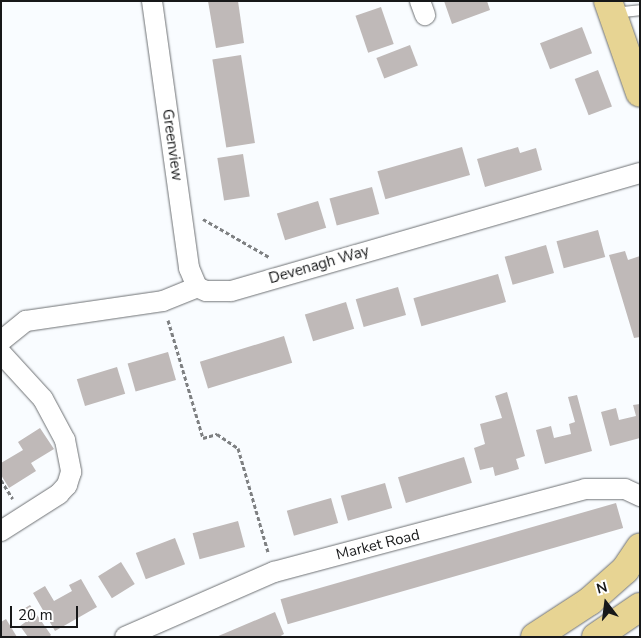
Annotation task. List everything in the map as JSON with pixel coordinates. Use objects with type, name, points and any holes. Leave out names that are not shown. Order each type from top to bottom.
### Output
[{"type":"main road","points":[[610,7],[640,93]]},
{"type":"main road","points":[[535,637],[590,601],[625,570],[640,548]]},
{"type":"main road","points":[[596,637],[640,607]]},
{"type":"street","name":"Greenview","points":[[152,1],[189,268],[198,287]]},
{"type":"street","name":"Devenagh Way","points":[[198,287],[206,291],[231,291],[640,173]]},
{"type":"street","points":[[1,341],[26,321],[41,317],[163,301],[198,287]]},
{"type":"street","points":[[1,353],[43,399],[65,440],[71,472],[67,485],[59,494],[1,531]]},
{"type":"street","name":"Market Road","points":[[126,636],[274,572],[585,489],[626,489],[640,496]]},
{"type":"lane","points":[[610,7],[640,10]]},
{"type":"path","points":[[182,215],[201,218],[271,259],[282,276]]},
{"type":"path","points":[[163,301],[203,438],[217,434],[238,448],[274,572]]},
{"type":"building","points":[[208,1],[238,1],[244,43],[216,48]]},
{"type":"building","points":[[444,1],[487,1],[490,10],[452,24]]},
{"type":"building","points":[[381,7],[394,44],[368,53],[355,16]]},
{"type":"building","points":[[582,27],[592,53],[550,69],[540,43]]},
{"type":"building","points":[[410,45],[418,66],[384,78],[376,58]]},
{"type":"building","points":[[241,55],[255,143],[226,147],[212,60]]},
{"type":"building","points":[[598,70],[612,106],[589,115],[575,79]]},
{"type":"building","points":[[462,147],[470,175],[385,199],[377,171]]},
{"type":"building","points":[[518,147],[520,153],[536,148],[542,170],[485,187],[477,159]]},
{"type":"building","points":[[243,154],[250,196],[224,201],[217,158]]},
{"type":"building","points":[[372,187],[379,214],[337,225],[329,198]]},
{"type":"building","points":[[318,201],[326,228],[285,240],[277,214]]},
{"type":"building","points":[[598,230],[605,257],[564,268],[556,241]]},
{"type":"building","points":[[546,245],[554,273],[513,285],[505,257]]},
{"type":"building","points":[[625,251],[628,260],[640,256],[640,337],[634,338],[609,255]]},
{"type":"building","points":[[498,274],[506,302],[421,326],[413,298]]},
{"type":"building","points":[[398,287],[406,315],[364,327],[356,299]]},
{"type":"building","points":[[346,302],[354,329],[313,341],[305,315]]},
{"type":"building","points":[[284,336],[292,363],[208,389],[200,362]]},
{"type":"building","points":[[168,352],[176,380],[136,391],[128,364]]},
{"type":"building","points":[[117,367],[125,394],[85,406],[77,379]]},
{"type":"building","points":[[507,392],[525,456],[516,459],[519,469],[495,476],[493,467],[480,470],[474,448],[485,444],[480,424],[502,418],[495,396]]},
{"type":"building","points":[[577,395],[592,451],[545,464],[536,430],[551,426],[554,438],[571,434],[569,424],[575,422],[568,397]]},
{"type":"building","points":[[640,404],[640,438],[610,446],[601,412],[616,408],[619,420],[636,416],[633,405]]},
{"type":"building","points":[[40,428],[54,449],[31,463],[36,471],[9,488],[1,475],[1,463],[23,450],[18,442]]},
{"type":"building","points":[[464,457],[472,483],[406,503],[398,477]]},
{"type":"building","points":[[385,483],[392,508],[348,521],[341,496]]},
{"type":"building","points":[[331,498],[338,523],[294,536],[287,511]]},
{"type":"building","points":[[616,503],[623,528],[288,624],[281,599]]},
{"type":"building","points":[[238,521],[245,547],[200,559],[193,533]]},
{"type":"building","points":[[175,538],[185,564],[146,579],[136,553]]},
{"type":"building","points":[[121,562],[135,584],[112,598],[98,576]]},
{"type":"building","points":[[81,579],[97,607],[55,631],[33,593],[45,586],[54,601],[72,591],[69,585]]},
{"type":"building","points":[[30,605],[51,635],[49,637],[28,637],[20,626],[27,621],[20,611]]},
{"type":"building","points":[[275,612],[284,634],[279,637],[216,637]]},
{"type":"building","points":[[6,619],[17,637],[1,637],[1,622]]}]
